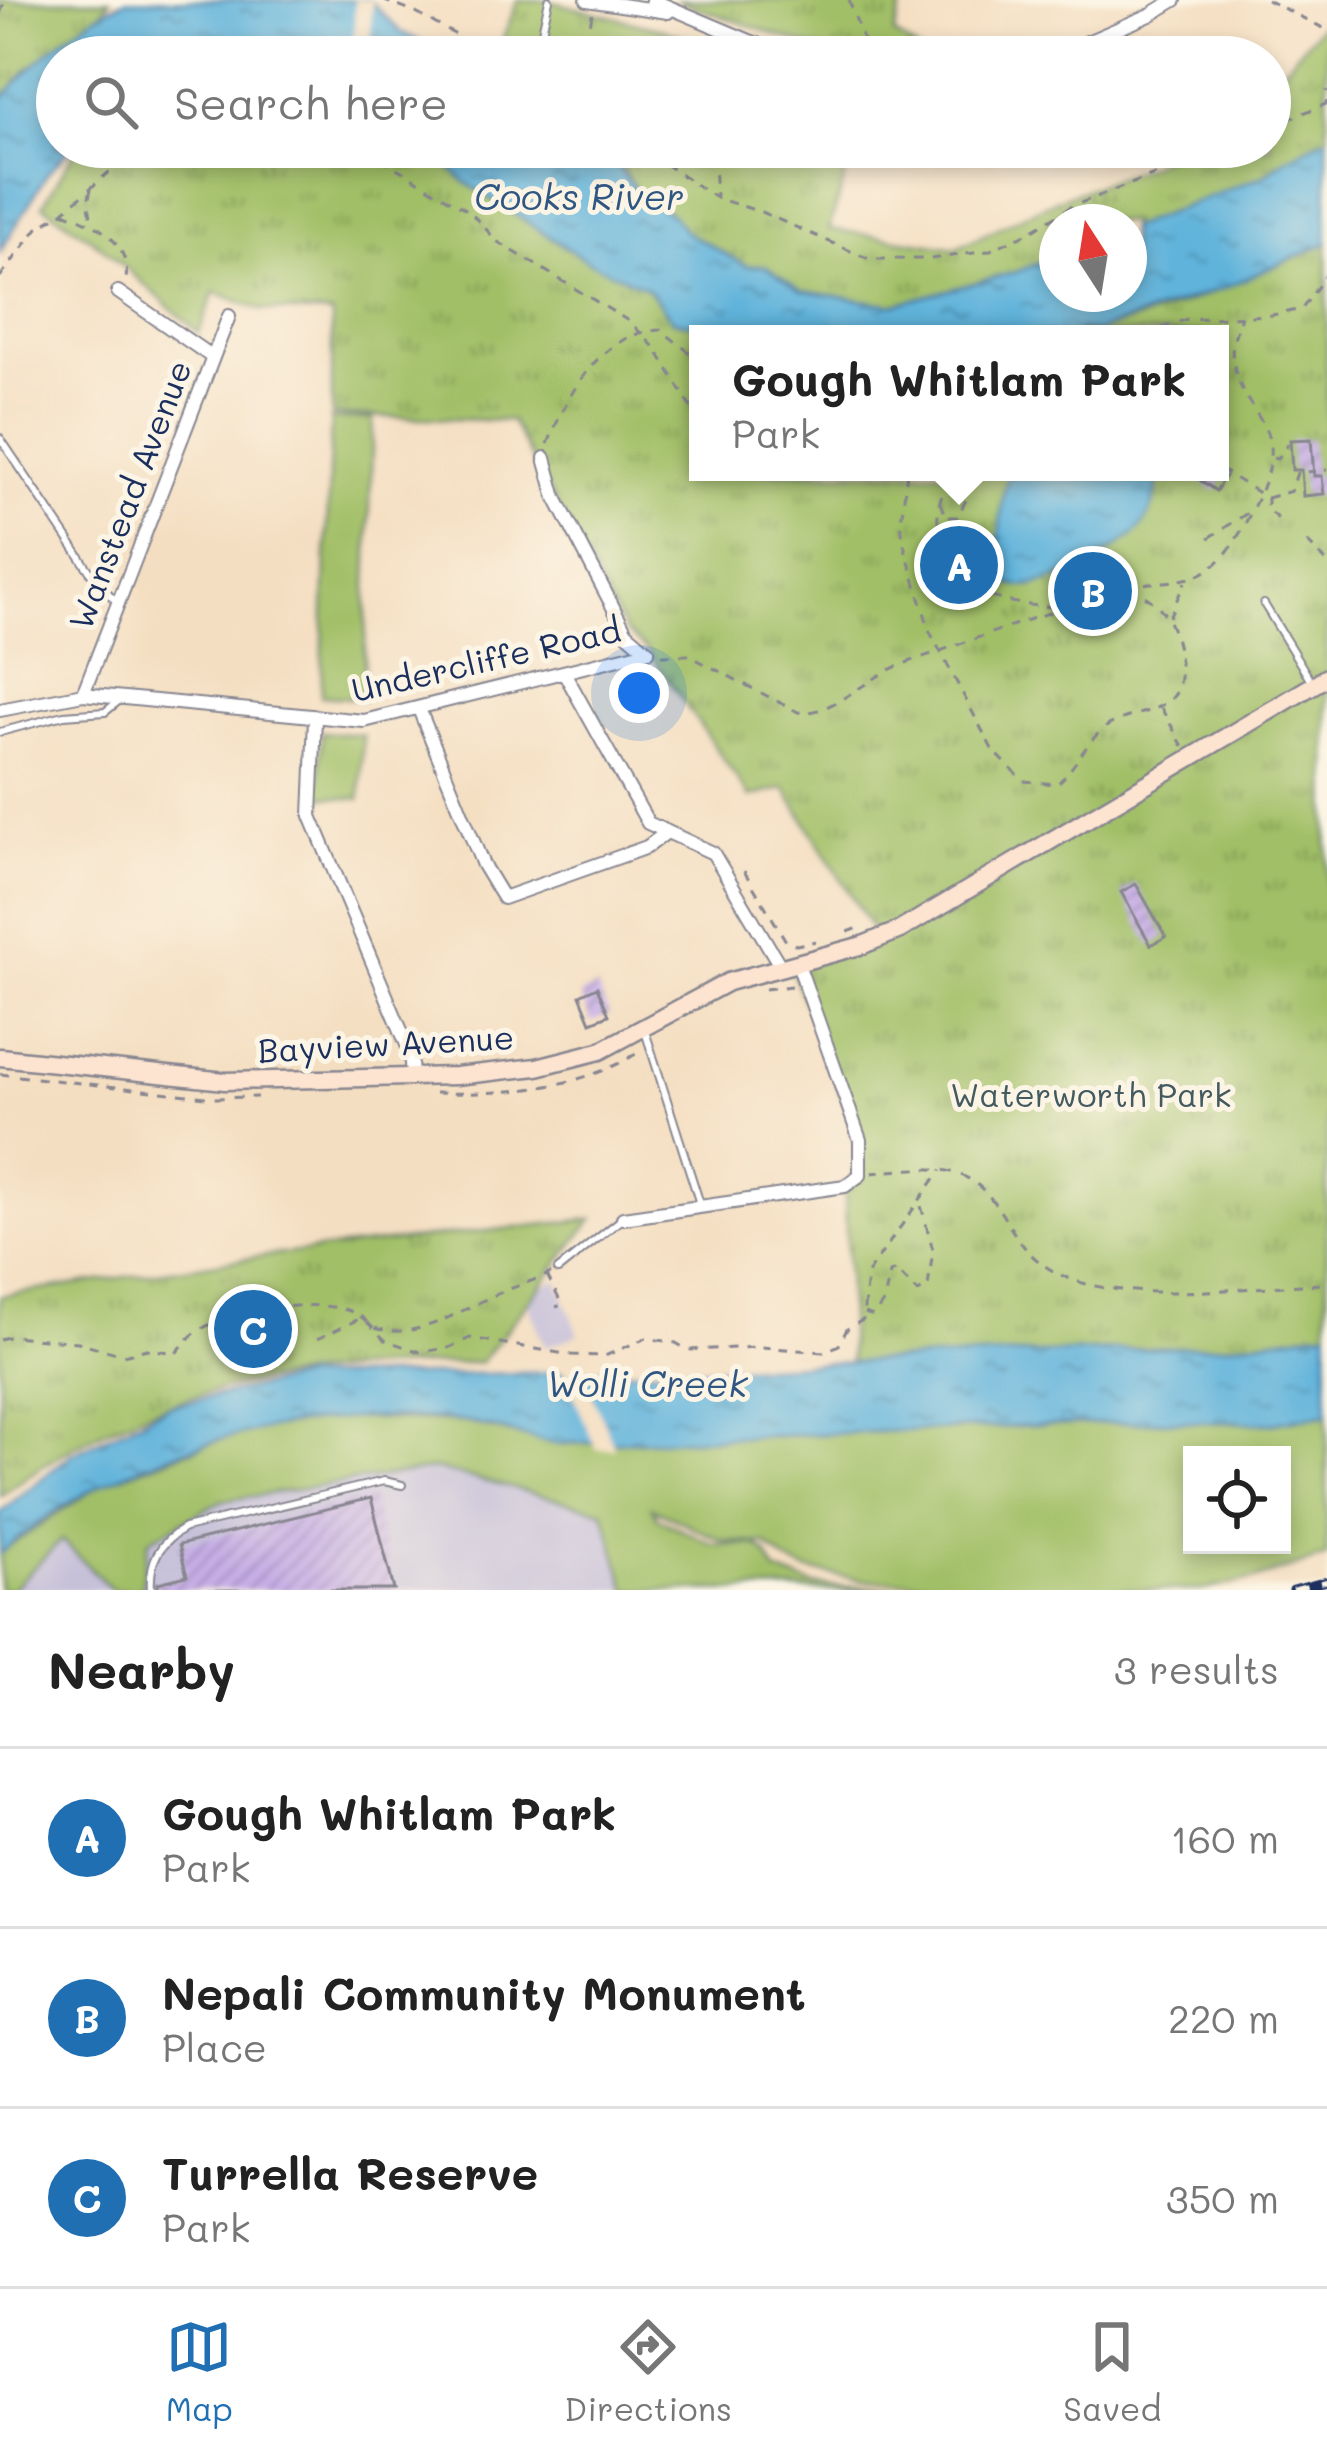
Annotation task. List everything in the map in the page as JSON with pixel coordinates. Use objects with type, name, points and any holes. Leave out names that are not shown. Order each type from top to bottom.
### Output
[{"type":"main road","name":"Bayview Avenue","points":[[0,1057],[225,1081],[492,1073],[572,1060],[600,1051],[712,988],[900,930],[1320,681]]},
{"type":"street","points":[[652,0],[738,36]]},
{"type":"street","points":[[1101,36],[1175,0]]},
{"type":"street","points":[[599,1],[687,15]]},
{"type":"street","points":[[118,292],[212,357]]},
{"type":"street","name":"Wanstead Avenue","points":[[83,694],[229,316]]},
{"type":"street","points":[[545,458],[556,498],[626,632],[648,651]]},
{"type":"street","name":"Undercliffe Road","points":[[0,710],[83,694],[364,721],[648,651]]},
{"type":"street","points":[[565,674],[648,823],[713,853],[790,967],[860,1140],[860,1174],[845,1186],[623,1218]]},
{"type":"street","points":[[419,709],[483,866],[503,898],[647,847],[667,832]]},
{"type":"street","points":[[315,718],[311,816],[410,1052],[412,1075]]},
{"type":"lane","points":[[541,36],[549,0]]},
{"type":"lane","points":[[0,438],[97,582],[117,602]]},
{"type":"lane","points":[[1264,604],[1320,681]]},
{"type":"lane","name":"Undercliffe Road","points":[[0,732],[64,715],[105,712],[121,699]]},
{"type":"lane","points":[[644,1028],[701,1207]]},
{"type":"lane","points":[[558,1270],[623,1218]]},
{"type":"lane","points":[[151,1590],[154,1557],[167,1537],[185,1528],[384,1481],[402,1485]]},
{"type":"path","points":[[0,13],[6,0]]},
{"type":"path","points":[[382,0],[458,36]]},
{"type":"path","points":[[851,0],[862,36]]},
{"type":"path","points":[[1267,0],[1327,30]]},
{"type":"path","points":[[596,36],[590,26],[599,1]]},
{"type":"path","points":[[1291,118],[1326,104],[1327,89]]},
{"type":"path","points":[[0,278],[38,228],[113,168]]},
{"type":"path","points":[[397,168],[458,204],[498,242],[639,331],[656,349],[689,404]]},
{"type":"path","points":[[671,168],[716,198],[761,212],[869,259],[930,259],[988,251],[1070,207],[1170,168]]},
{"type":"path","points":[[714,168],[716,198]]},
{"type":"path","points":[[91,186],[88,202],[93,222]]},
{"type":"path","points":[[63,212],[93,222],[120,247],[128,266],[118,292]]},
{"type":"path","points":[[1170,325],[1302,309],[1327,273]]},
{"type":"path","points":[[648,651],[670,658],[688,656],[810,714],[885,670],[1129,587],[1186,580],[1225,556],[1260,494],[1271,458],[1272,439],[1232,359],[1240,316]]},
{"type":"path","points":[[545,458],[567,401],[599,354],[639,331],[661,330],[689,352]]},
{"type":"path","points":[[1271,458],[1277,458],[1288,444]]},
{"type":"path","points":[[1229,475],[1267,498],[1291,491],[1298,473],[1327,470]]},
{"type":"path","points":[[906,481],[901,522],[910,573],[941,651],[992,749],[1023,781],[1057,784],[1076,768],[1095,736],[1109,724],[1159,706],[1179,687],[1180,664],[1168,618],[1152,600],[1129,587]]},
{"type":"path","points":[[940,503],[946,517],[957,517],[964,509],[964,481]]},
{"type":"path","points":[[964,489],[960,482],[946,486],[938,528],[943,552],[964,583],[999,602],[1066,608]]},
{"type":"path","points":[[1267,498],[1267,510],[1285,524]]},
{"type":"path","points":[[1209,538],[1225,532],[1250,511]]},
{"type":"path","points":[[1307,542],[1327,562]]},
{"type":"path","points":[[1168,618],[1186,580]]},
{"type":"path","points":[[1159,706],[1190,758]]},
{"type":"path","points":[[744,871],[786,941],[796,945],[815,941]]},
{"type":"path","points":[[835,937],[864,926]]},
{"type":"path","points":[[860,1174],[916,1168],[969,1178],[1024,1251],[1067,1278],[1089,1284],[1153,1291],[1327,1284]]},
{"type":"path","points":[[365,1320],[385,1340],[420,1352],[448,1348],[470,1338],[571,1355],[605,1356],[646,1339],[676,1343],[688,1350],[742,1347],[824,1352],[839,1345],[848,1330],[863,1320],[867,1274],[941,1170]]},
{"type":"path","points":[[864,1313],[874,1316],[884,1301],[890,1273],[896,1270],[918,1292],[928,1287],[933,1250],[920,1200]]},
{"type":"path","points":[[0,1339],[78,1342],[123,1355],[147,1348],[176,1353],[197,1330],[254,1311],[338,1307],[377,1329],[406,1330],[462,1315],[493,1296],[558,1270]]},
{"type":"path","points":[[547,1275],[562,1304],[556,1307]]},
{"type":"path","points":[[317,1339],[365,1320]]},
{"type":"shaded area","points":[[557,1280],[579,1334],[545,1347],[524,1293]]},
{"type":"shaded area","points":[[435,1469],[605,1511],[627,1590],[141,1590],[149,1540],[221,1501]]},
{"type":"shaded area","points":[[62,1540],[112,1590],[11,1590]]},
{"type":"green space","points":[[0,0],[110,0],[71,36],[36,36],[36,63],[0,101]]},
{"type":"green space","points":[[518,0],[545,0],[682,36],[504,36]]},
{"type":"green space","points":[[675,0],[904,0],[897,36],[779,36]]},
{"type":"green space","points":[[1327,18],[1327,137],[1291,156],[1291,60]]},
{"type":"green space","name":"Waterworth Park","points":[[65,168],[450,168],[589,261],[647,288],[674,321],[695,325],[689,325],[689,481],[1229,481],[1229,325],[1117,325],[1240,281],[1327,243],[1327,1331],[1226,1345],[850,1362],[845,1186],[860,1174],[860,1140],[790,967],[878,939],[785,788],[750,797],[648,651],[626,632],[511,421],[332,415],[332,314],[261,310],[215,292],[199,333],[101,246],[43,205]]},
{"type":"green space","points":[[621,168],[848,168],[829,229],[956,248],[1039,209],[1039,263],[893,305],[801,291],[765,266],[747,266],[686,232],[671,214],[639,194]]},
{"type":"green space","points":[[1143,168],[1274,168],[1147,221],[1147,204],[1048,204]]},
{"type":"green space","points":[[331,419],[373,419],[363,699],[321,696]]},
{"type":"green space","points":[[322,732],[363,735],[360,799],[318,796]]},
{"type":"green space","points":[[593,1219],[481,1362],[348,1370],[228,1388],[115,1426],[58,1456],[0,1496],[0,1296],[264,1256]]},
{"type":"green space","points":[[1327,1413],[1327,1556],[1257,1579],[1202,1590],[959,1590],[933,1582],[863,1580],[806,1570],[765,1544],[721,1540],[652,1508],[658,1518],[713,1544],[756,1545],[775,1571],[813,1585],[914,1590],[627,1590],[604,1511],[435,1469],[221,1501],[149,1540],[141,1590],[112,1590],[62,1540],[11,1590],[0,1590],[0,1554],[103,1483],[237,1433],[331,1417],[465,1422],[555,1444],[1166,1421],[1274,1423]]},
{"type":"water","points":[[126,0],[369,0],[410,36],[69,36]]},
{"type":"water","points":[[36,64],[36,168],[52,168],[0,252],[0,101]]},
{"type":"water","name":"Cooks River","points":[[1327,137],[1327,243],[1224,288],[1115,325],[695,325],[674,321],[647,288],[589,262],[450,168],[618,168],[639,194],[671,214],[686,232],[747,266],[765,266],[801,291],[893,305],[1039,263],[1039,312],[1147,312],[1147,221],[1274,168],[1291,168],[1291,156]]},
{"type":"water","points":[[1007,481],[1157,481],[1150,512],[1137,532],[1093,562],[1032,586],[1016,586],[1000,574],[997,561]]},
{"type":"water","name":"Wolli Creek","points":[[1327,1331],[1327,1413],[1274,1423],[1166,1421],[554,1444],[465,1422],[343,1419],[281,1426],[158,1460],[101,1485],[0,1554],[0,1512],[72,1454],[169,1406],[300,1378],[702,1369],[1226,1345]]},
{"type":"pier","points":[[355,0],[372,0],[371,36],[354,36]]},
{"type":"pier","points":[[561,1365],[579,1365],[615,1448],[596,1449]]},
{"type":"building","points":[[1311,439],[1314,476],[1322,476],[1324,494],[1303,496],[1301,470],[1292,470],[1290,440]]},
{"type":"building","points":[[1201,481],[1222,481],[1216,491]]},
{"type":"building","points":[[1136,884],[1166,937],[1151,945],[1121,892]]},
{"type":"building","points":[[597,987],[609,1015],[591,1022],[580,995]]},
{"type":"building","points":[[371,1498],[394,1590],[158,1590],[158,1583],[187,1576],[179,1545]]},
{"type":"railway","points":[[1293,1590],[1327,1581]]},
{"type":"place","name":"Gough Whitlam Park","points":[[959,565]]},
{"type":"place","name":"Nepali Community Monument","points":[[1093,591]]},
{"type":"place","name":"Turrella Reserve","points":[[253,1329]]}]
